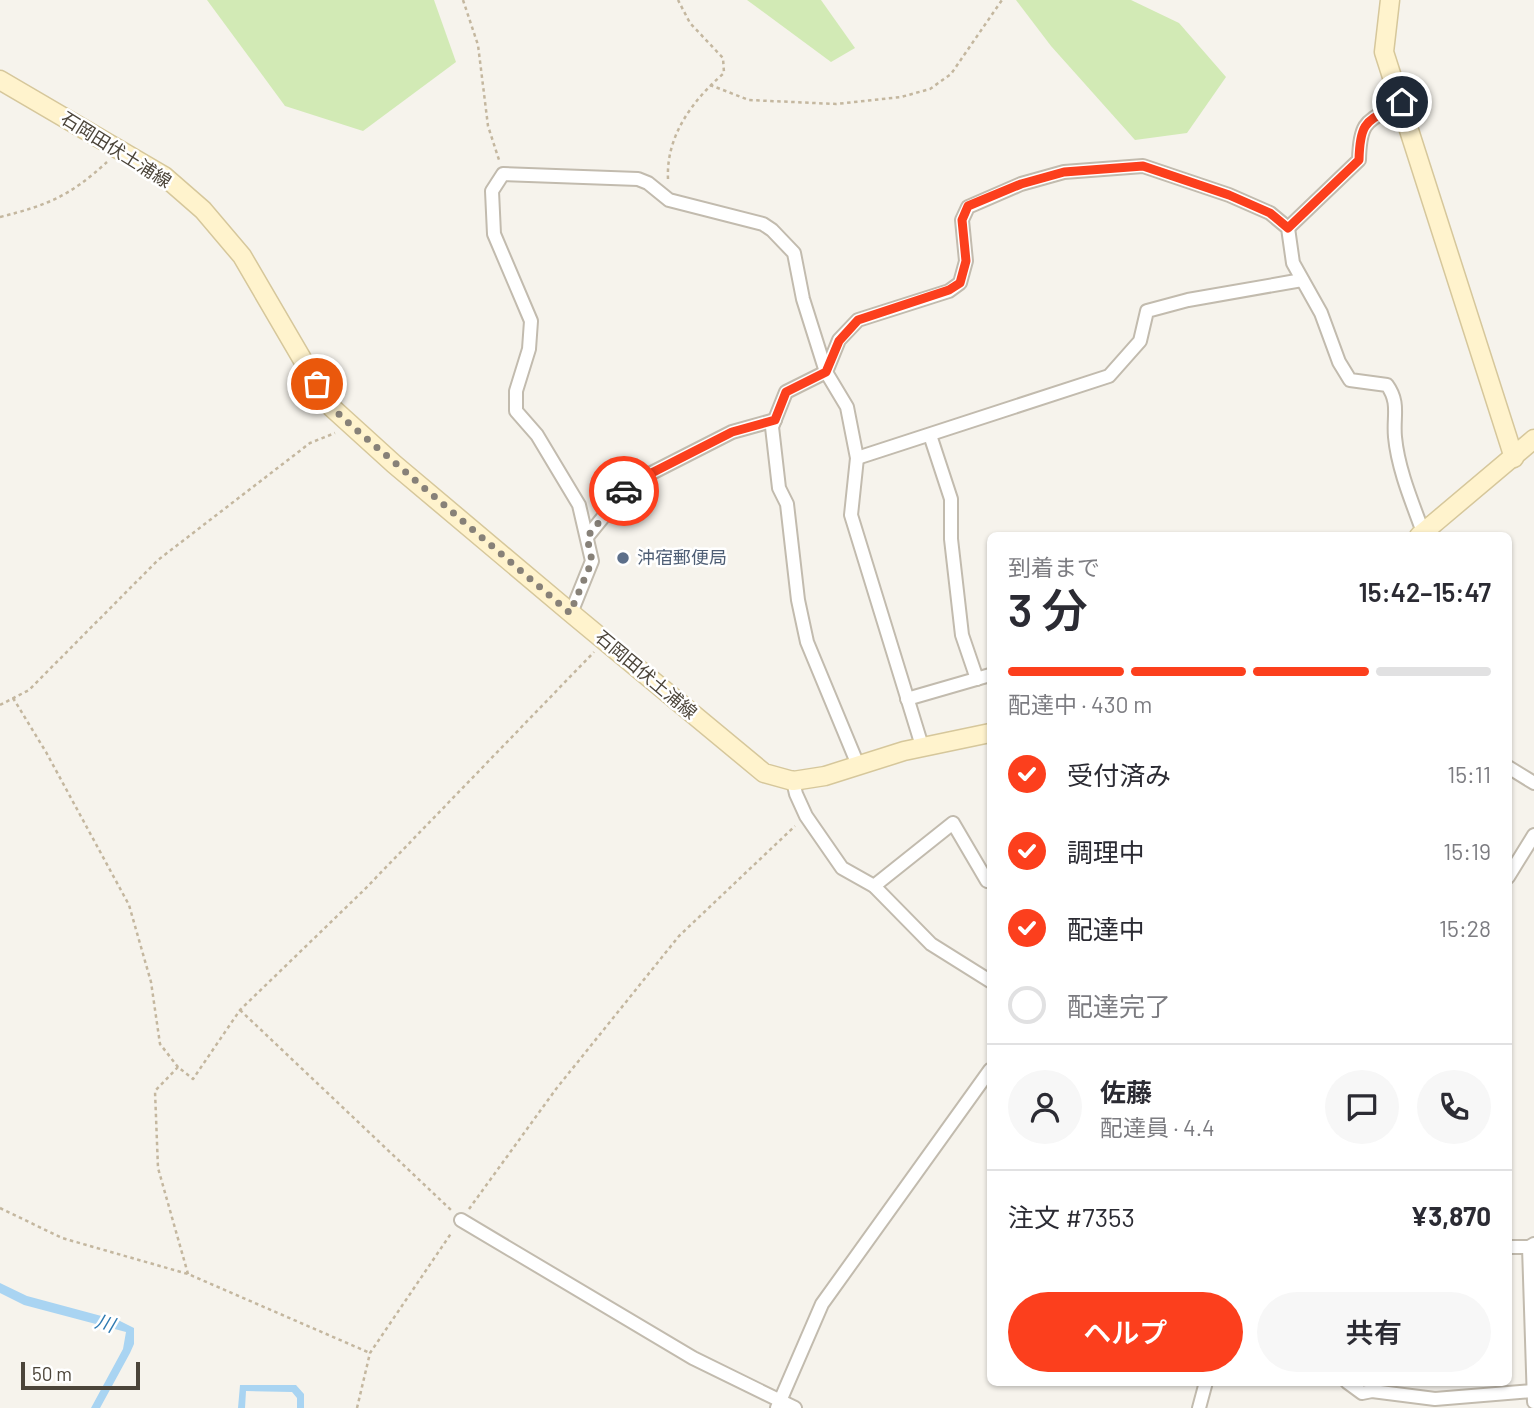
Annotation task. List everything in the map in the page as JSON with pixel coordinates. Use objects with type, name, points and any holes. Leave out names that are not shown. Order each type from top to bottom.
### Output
[{"type":"main road","points":[[1390,0],[1384,52],[1514,458]]},
{"type":"main road","name":"石岡田伏土浦線","points":[[0,80],[164,176],[203,210],[242,256],[329,405],[570,613],[764,773],[793,781],[825,776],[922,746],[987,734]]},
{"type":"main road","points":[[1423,532],[1534,439]]},
{"type":"street","points":[[1288,228],[1359,160],[1360,136],[1365,124],[1402,102]]},
{"type":"street","points":[[858,765],[807,642],[798,600],[787,504],[779,488],[772,427],[786,392],[826,372],[839,341],[858,320],[949,290],[960,283],[966,261],[962,220],[968,206],[1021,184],[1064,172],[1143,166],[1229,195],[1270,213],[1288,228],[1293,263],[1321,313],[1339,362],[1350,380],[1387,385],[1395,396],[1395,438],[1420,532]]},
{"type":"street","points":[[570,613],[592,561],[579,505],[537,435],[516,411],[516,391],[529,349],[531,321],[494,234],[492,191],[503,174],[638,180],[648,183],[669,200],[763,224],[794,253],[803,299],[826,372],[847,407],[857,458],[851,515],[922,746]]},
{"type":"street","points":[[857,458],[1108,376],[1140,341],[1147,311],[1188,300],[1302,280]]},
{"type":"street","points":[[587,537],[630,484],[732,432],[775,420]]},
{"type":"street","points":[[930,435],[951,499],[951,539],[962,635],[976,679]]},
{"type":"street","points":[[907,699],[987,676]]},
{"type":"street","points":[[1512,769],[1534,783]]},
{"type":"street","points":[[793,781],[806,816],[842,868],[874,886],[931,944],[987,979]]},
{"type":"street","points":[[874,886],[953,823],[987,880]]},
{"type":"street","points":[[1512,871],[1534,835]]},
{"type":"street","points":[[778,1404],[822,1304],[987,1074]]},
{"type":"street","points":[[461,1220],[693,1358],[778,1404],[795,1408]]},
{"type":"street","points":[[1352,1386],[1362,1393],[1372,1391],[1435,1399],[1533,1397],[1532,1246],[1512,1247]]},
{"type":"street","points":[[1199,1408],[1205,1386]]},
{"type":"path","points":[[463,0],[478,45],[488,126],[503,174]]},
{"type":"path","points":[[669,200],[667,158],[694,102],[724,73],[723,58],[690,23],[678,0]]},
{"type":"path","points":[[710,85],[749,100],[836,104],[901,97],[930,89],[951,74],[1002,0]]},
{"type":"path","points":[[0,217],[57,200],[90,177],[120,150]]},
{"type":"path","points":[[0,705],[29,690],[158,559],[310,443],[352,426]]},
{"type":"path","points":[[13,698],[46,752],[128,905],[151,982],[160,1044],[178,1067],[193,1079],[240,1010],[364,890],[604,641]]},
{"type":"path","points":[[357,1408],[370,1353],[556,1088],[679,936],[806,816]]},
{"type":"path","points":[[240,1010],[461,1220]]},
{"type":"path","points":[[178,1067],[155,1091],[158,1168],[188,1275]]},
{"type":"path","points":[[0,1208],[62,1238],[188,1275],[370,1353]]},
{"type":"green space","points":[[207,0],[434,0],[456,62],[363,131],[285,106]]},
{"type":"green space","points":[[747,0],[821,0],[855,48],[831,62]]},
{"type":"green space","points":[[1016,0],[1131,0],[1179,23],[1226,77],[1187,133],[1135,140],[1051,46]]},
{"type":"water","name":"川","points":[[0,1283],[27,1296],[120,1321],[134,1328],[134,1344],[100,1408],[91,1408],[123,1349],[126,1332],[24,1305],[0,1293]]},
{"type":"water","points":[[240,1385],[296,1385],[304,1394],[304,1408],[297,1408],[297,1398],[292,1392],[246,1391],[245,1408],[238,1408]]},
{"type":"way so far","points":[[317,384],[329,405],[352,426],[570,613],[592,561],[587,537],[624,491]]},
{"type":"place","name":"沖宿郵便局","points":[[623,558]]},
{"type":"route","points":[[624,491],[630,484],[732,432],[775,420],[786,392],[826,372],[839,341],[858,320],[949,290],[960,283],[966,261],[962,220],[968,206],[1021,184],[1064,172],[1143,166],[1229,195],[1270,213],[1288,228],[1359,160],[1360,136],[1365,124],[1402,102]]}]
